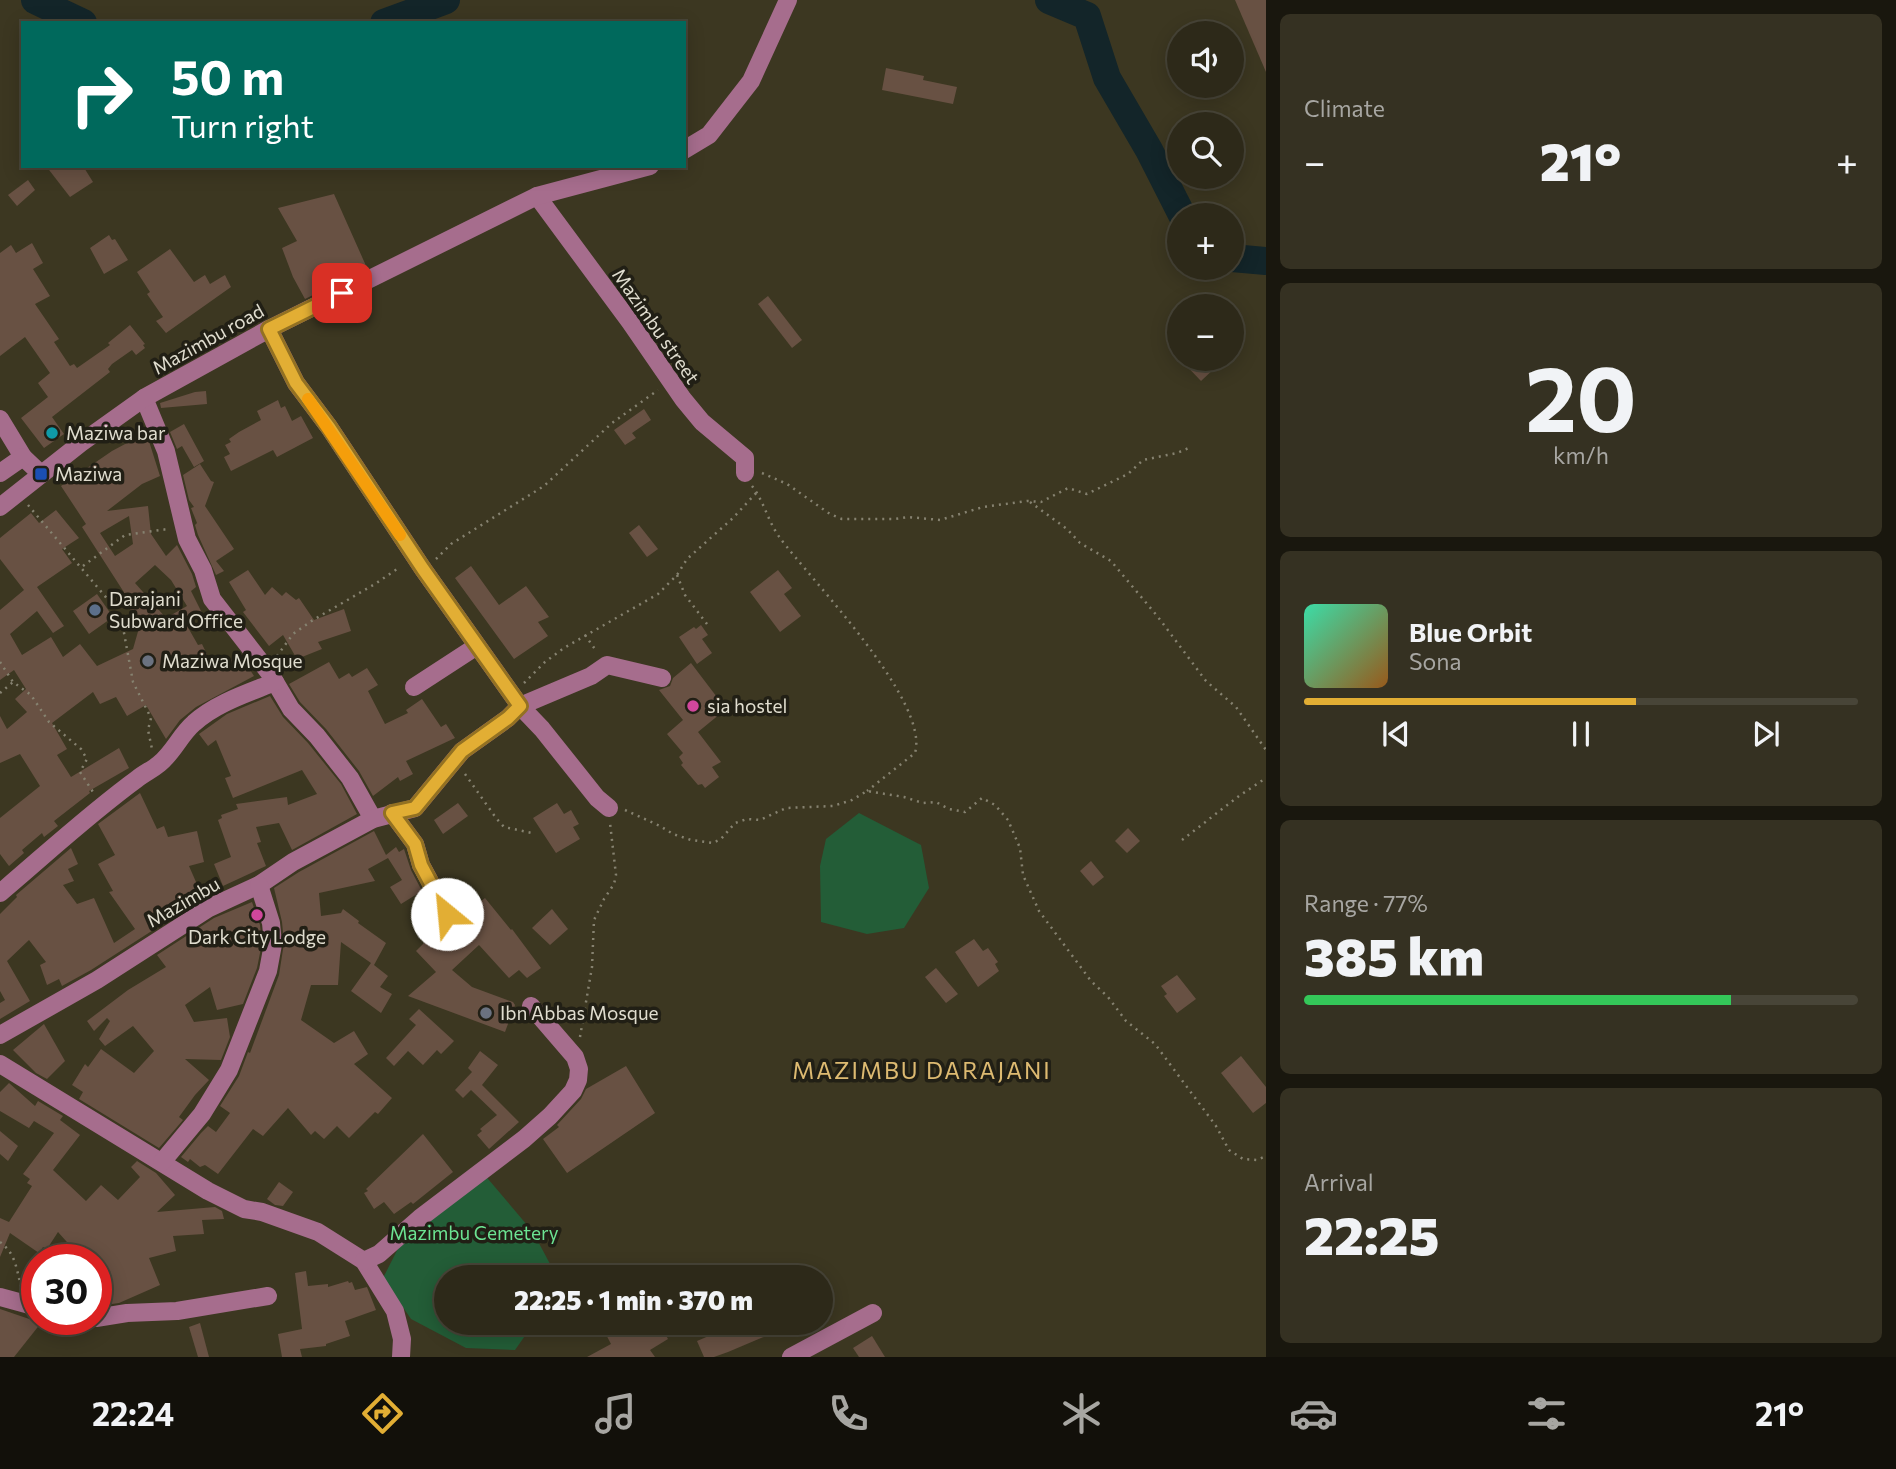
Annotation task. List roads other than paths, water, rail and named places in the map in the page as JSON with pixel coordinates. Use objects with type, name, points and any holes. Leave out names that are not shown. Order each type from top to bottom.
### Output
[{"type":"street","points":[[686,149],[709,135],[751,81],[786,6]]},
{"type":"street","name":"Mazimbu road","points":[[0,507],[144,398],[269,329],[537,196],[642,168]]},
{"type":"street","name":"Mazimbu street","points":[[537,196],[630,322],[669,382],[702,422],[745,458],[745,473]]},
{"type":"street","points":[[269,329],[296,383],[329,427],[419,564],[477,646],[518,703],[597,798],[609,808]]},
{"type":"street","points":[[144,398],[166,451],[187,539],[203,570],[212,599],[273,678],[291,709],[317,736],[350,778],[373,819]]},
{"type":"street","points":[[0,419],[23,457],[41,474]]},
{"type":"street","points":[[0,473],[23,457]]},
{"type":"street","points":[[414,687],[477,646]]},
{"type":"street","points":[[518,703],[591,676],[607,665],[662,678]]},
{"type":"street","points":[[0,893],[174,751],[194,723],[273,678]]},
{"type":"street","name":"Mazimbu","points":[[0,1035],[97,980],[209,908],[259,885],[293,862],[373,819],[415,808],[462,751],[508,718],[518,703]]},
{"type":"street","points":[[392,813],[415,844],[421,865],[447,914]]},
{"type":"street","points":[[162,1162],[202,1114],[229,1070],[268,971],[273,944],[272,933],[259,885]]},
{"type":"street","points":[[364,1261],[379,1254],[550,1116],[573,1091],[579,1069],[575,1057],[531,1006]]},
{"type":"street","points":[[0,1064],[244,1209],[318,1232],[364,1261],[395,1311],[402,1339],[401,1357]]},
{"type":"street","points":[[112,1315],[187,1310],[268,1296]]},
{"type":"street","points":[[0,1297],[21,1303]]},
{"type":"street","points":[[791,1357],[873,1313]]},
{"type":"waterway","points":[[35,0],[79,21]]},
{"type":"waterway","points":[[389,21],[446,0]]},
{"type":"waterway","points":[[1049,0],[1087,16],[1107,78],[1176,203]]},
{"type":"waterway","points":[[1244,259],[1266,261]]},
{"type":"place","name":"Maziwa bar","points":[[52,433]]},
{"type":"place","name":"Maziwa","points":[[41,474]]},
{"type":"place","name":"Darajani Subward Office","points":[[95,610]]},
{"type":"place","name":"Maziwa Mosque","points":[[148,661]]},
{"type":"place","name":"sia hostel","points":[[693,706]]},
{"type":"place","name":"Dark City Lodge","points":[[257,915]]},
{"type":"place","name":"Ibn Abbas Mosque","points":[[486,1013]]},
{"type":"district","name":"MAZIMBU DARAJANI","points":[[922,1071]]},
{"type":"park label","name":"Mazimbu Cemetery","points":[[474,1233]]}]
